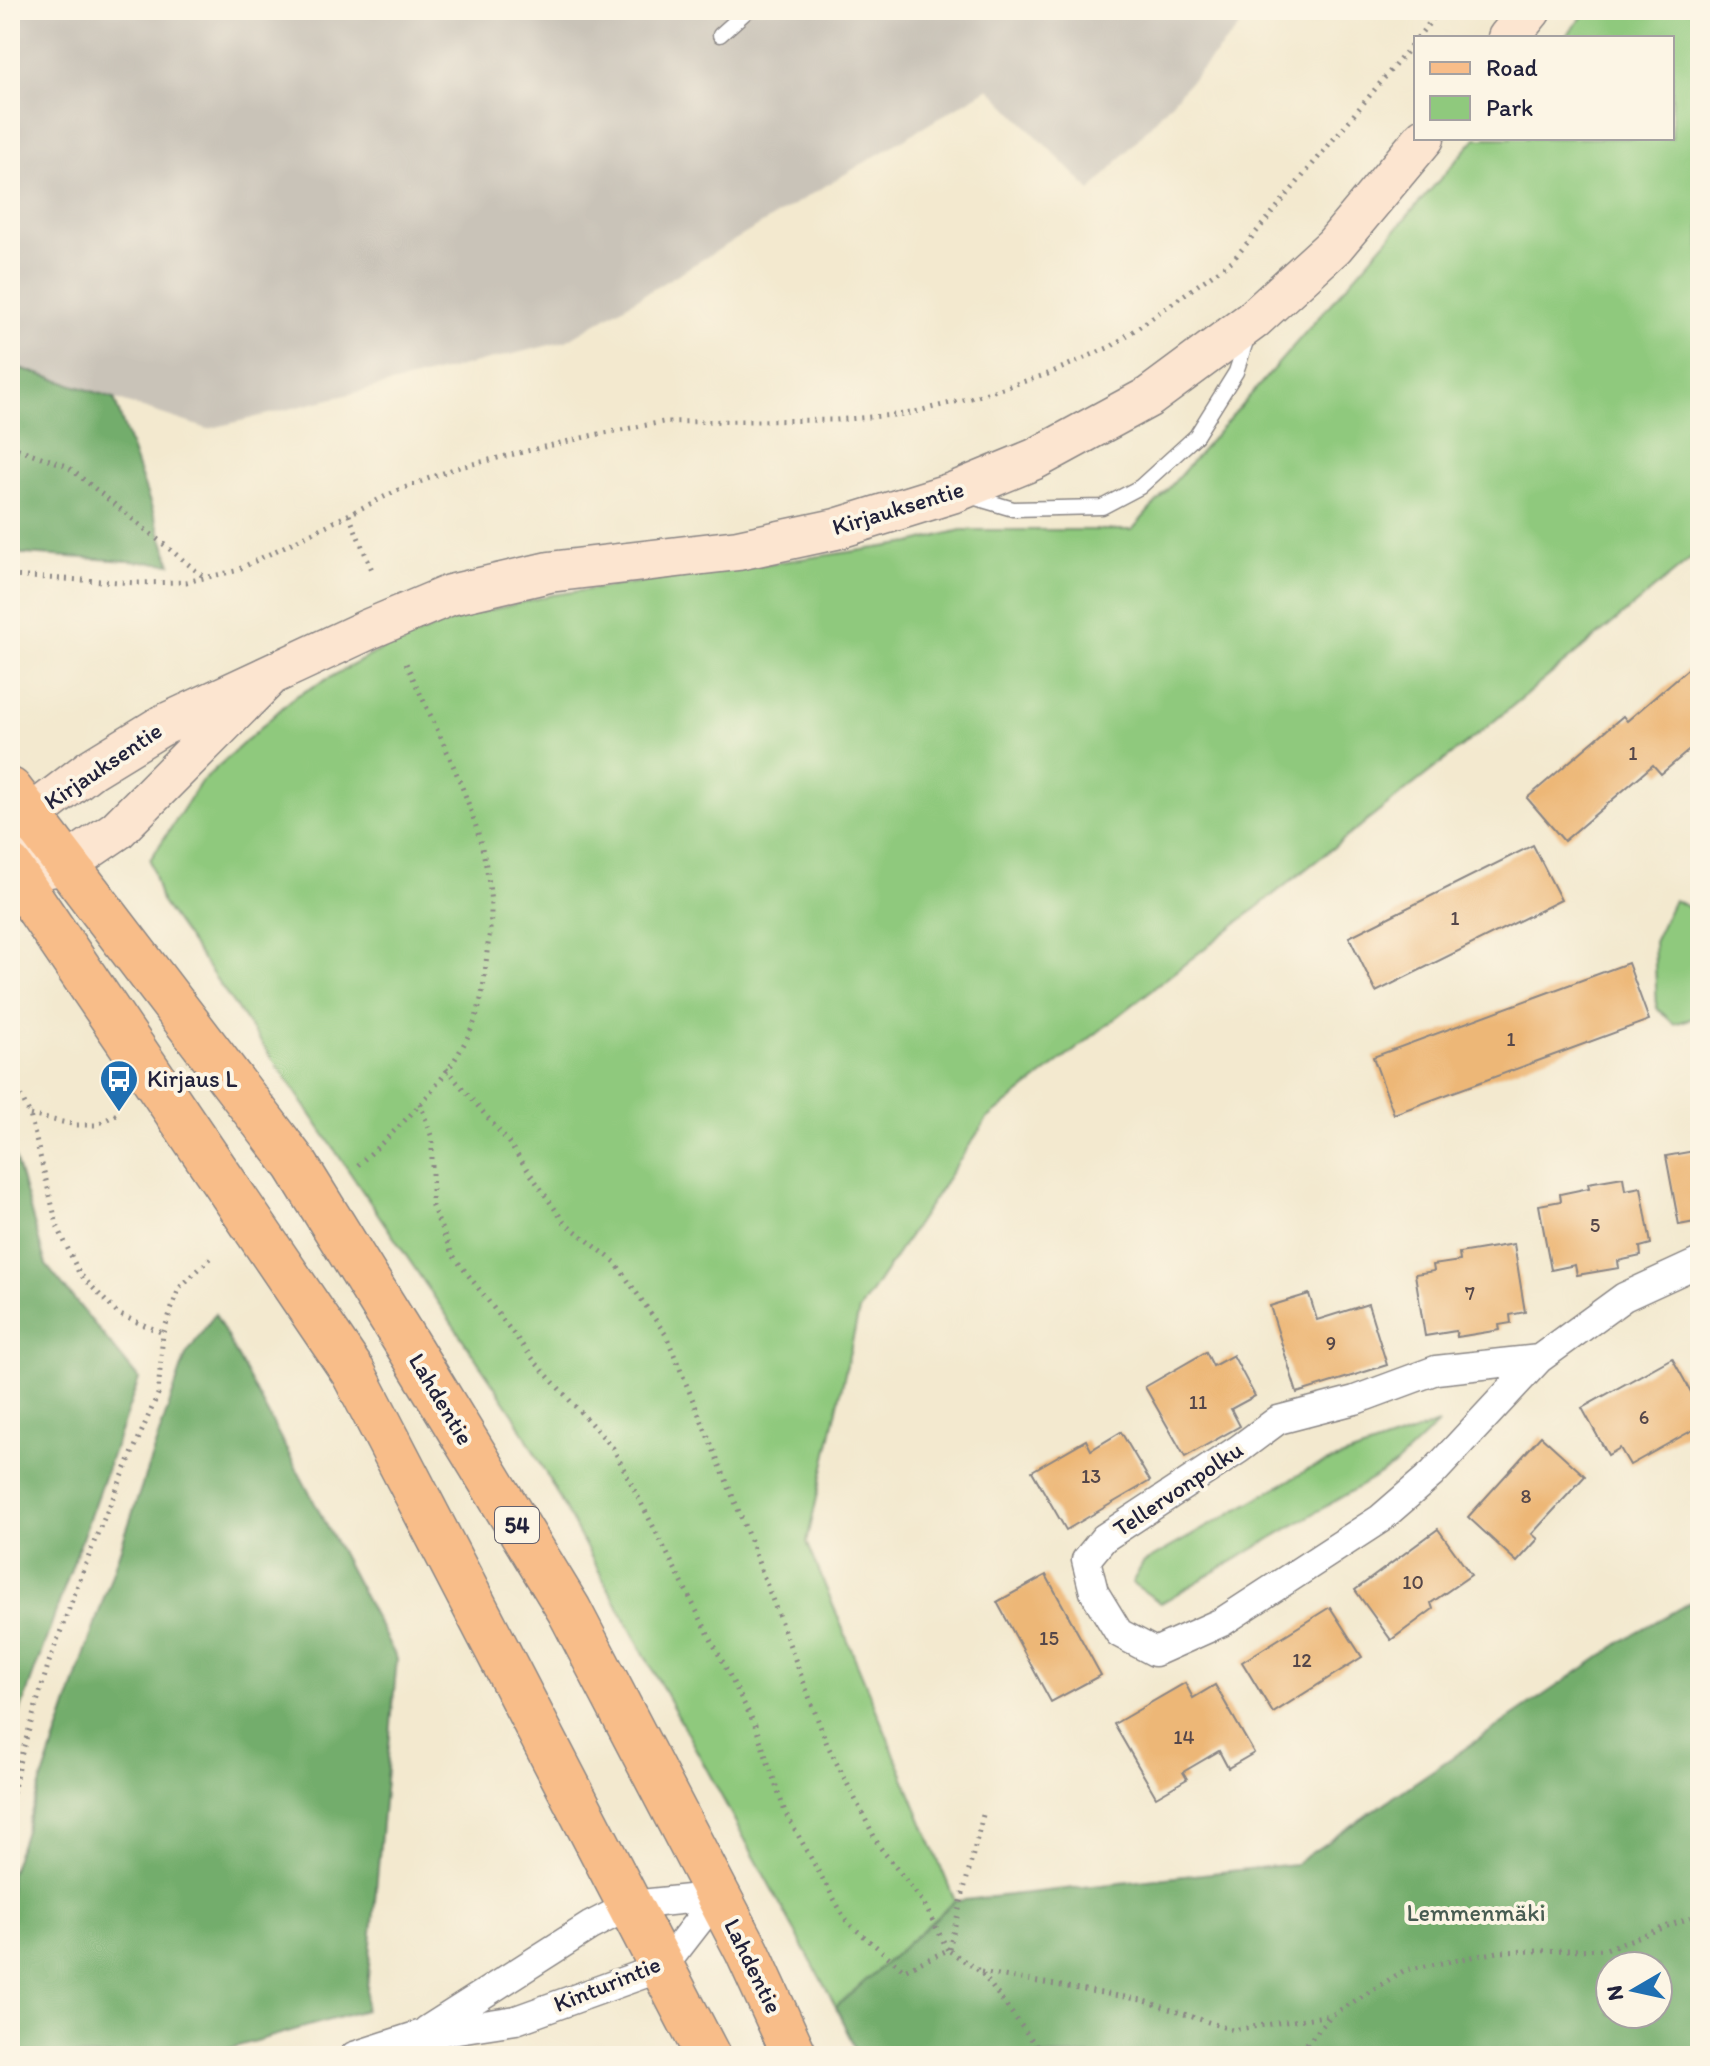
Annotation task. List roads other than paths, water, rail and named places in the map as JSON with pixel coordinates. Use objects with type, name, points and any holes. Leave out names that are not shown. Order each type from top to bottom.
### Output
[{"type":"main road","name":"Lahdentie","points":[[21,802],[296,1165],[569,1610],[747,1951],[795,2056]]},
{"type":"main road","points":[[13,870],[353,1372],[708,2056]]},
{"type":"street","points":[[1510,36],[1531,10]]},
{"type":"street","name":"Kirjauksentie","points":[[269,677],[117,830],[67,864],[13,870],[21,802],[91,769],[161,726],[369,629],[450,595],[549,572],[738,550],[836,529],[955,492],[1035,459],[1149,397],[1253,320],[1334,246],[1422,140]]},
{"type":"street","name":"Tellervonpolku","points":[[1539,1359],[1436,1370],[1355,1400],[1278,1420],[1104,1538],[1086,1560],[1094,1592],[1119,1633],[1155,1652],[1222,1622],[1380,1519],[1432,1474],[1539,1359],[1624,1297],[1700,1262]]},
{"type":"street","name":"Kinturintie","points":[[419,2035],[590,1926],[631,1905],[718,1896]]},
{"type":"street","name":"Kinturintie","points":[[354,2056],[419,2035],[516,2020],[663,1967],[718,1896]]},
{"type":"lane","points":[[720,35],[748,10]]},
{"type":"lane","points":[[955,492],[1013,509],[1102,507],[1140,487],[1196,436],[1236,372],[1253,320]]},
{"type":"place","name":"Kirjaus L","points":[[119,1113]]},
{"type":"park label","name":"Lemmenmäki","points":[[1476,1913]]}]
